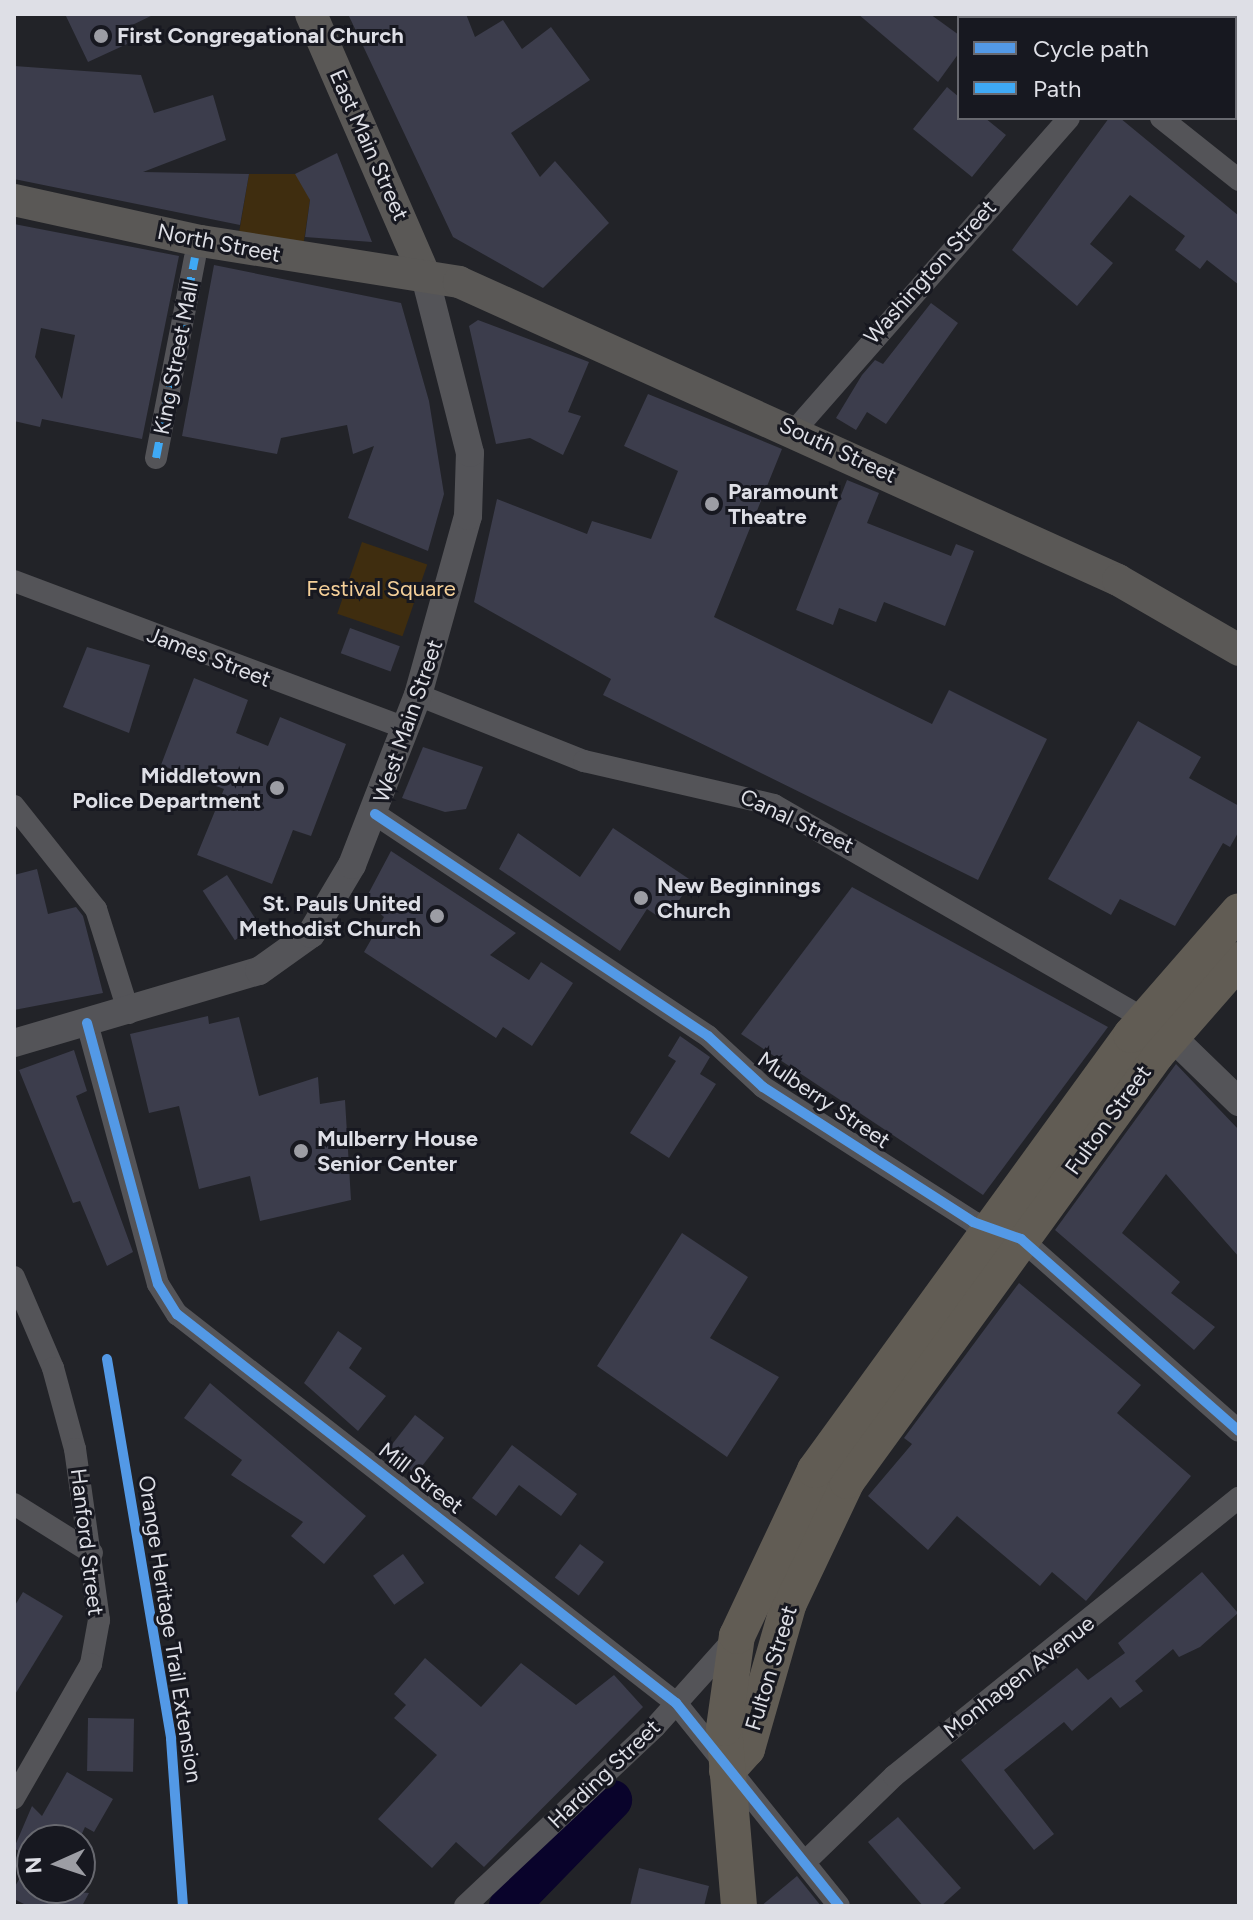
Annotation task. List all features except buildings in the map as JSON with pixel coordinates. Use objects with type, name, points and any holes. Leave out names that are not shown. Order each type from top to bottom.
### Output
[{"type":"main road","name":"East Main Street","points":[[311,14],[425,276]]},
{"type":"main road","name":"North Street","points":[[14,200],[201,241],[425,276]]},
{"type":"main road","name":"South Street","points":[[425,276],[459,282],[795,430],[1118,580],[1239,650]]},
{"type":"main road","name":"Fulton Street","points":[[727,1771],[724,1728],[737,1636],[815,1470],[1005,1232],[1158,1027],[1239,911]]},
{"type":"main road","name":"Fulton Street","points":[[1158,1027],[1239,960]]},
{"type":"main road","name":"Fulton Street","points":[[727,1771],[747,1749],[789,1603],[831,1510],[1005,1232]]},
{"type":"main road","points":[[727,1771],[739,1906]]},
{"type":"street","name":"Washington Street","points":[[795,430],[1067,120]]},
{"type":"street","points":[[1164,120],[1239,180]]},
{"type":"street","name":"King Street Mall","points":[[156,458],[195,258]]},
{"type":"street","name":"West Main Street","points":[[14,1043],[226,985],[284,958],[329,908],[375,814],[418,695],[471,487],[470,453],[425,276]]},
{"type":"street","name":"James Street","points":[[15,585],[406,728]]},
{"type":"street","name":"Canal Street","points":[[418,695],[584,761],[774,805],[1158,1027]]},
{"type":"street","points":[[14,806],[96,909],[129,1013]]},
{"type":"street","name":"Mulberry Street","points":[[375,814],[708,1036],[753,1081],[973,1222],[1005,1232],[1239,1431]]},
{"type":"street","name":"Mill Street","points":[[87,1023],[158,1284],[177,1314],[676,1703],[727,1771],[839,1906]]},
{"type":"street","points":[[1158,1027],[1239,1102]]},
{"type":"street","name":"Hanford Street","points":[[14,1277],[53,1368],[92,1553],[99,1620],[91,1664],[14,1798]]},
{"type":"street","name":"Monhagen Avenue","points":[[805,1862],[894,1776],[1239,1498]]},
{"type":"street","points":[[14,1504],[92,1553]]},
{"type":"street","name":"Harding Street","points":[[465,1906],[676,1703],[737,1636]]},
{"type":"green space","points":[[249,174],[295,174],[305,184],[310,200],[303,247],[239,233]]},
{"type":"green space","name":"Festival Square","points":[[362,542],[427,564],[402,636],[337,614]]},
{"type":"waterway","points":[[509,1906],[612,1800]]},
{"type":"marked path","points":[[156,458],[195,258]]},
{"type":"cycle path","points":[[375,814],[708,1036],[763,1087],[973,1222],[1021,1239],[1239,1431]]},
{"type":"cycle path","points":[[87,1023],[158,1284],[177,1314],[676,1703],[839,1906]]},
{"type":"cycle path","name":"Orange Heritage Trail Extension","points":[[107,1359],[171,1739],[183,1906]]},
{"type":"place","name":"First Congregational Church","points":[[101,36]]},
{"type":"place","name":"Paramount Theatre","points":[[712,504]]},
{"type":"place","name":"Middletown Police Department","points":[[277,788]]},
{"type":"place","name":"New Beginnings Church","points":[[641,898]]},
{"type":"place","name":"St. Pauls United Methodist Church","points":[[437,916]]},
{"type":"place","name":"Mulberry House Senior Center","points":[[301,1151]]}]
